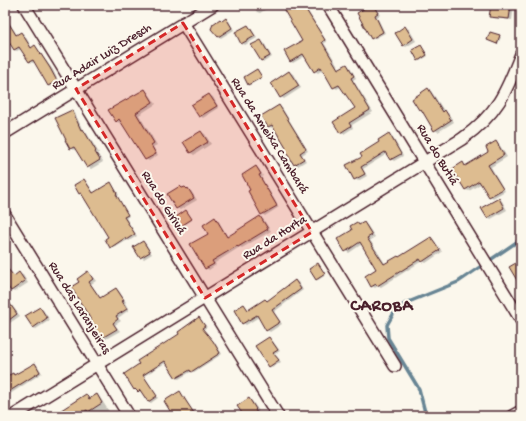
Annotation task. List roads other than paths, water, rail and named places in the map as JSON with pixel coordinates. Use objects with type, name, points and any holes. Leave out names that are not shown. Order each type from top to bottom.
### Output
[{"type":"street","name":"Rua do Girivá","points":[[24,5],[278,416]]},
{"type":"street","name":"Rua Adair Luiz Dresch","points":[[5,133],[213,5]]},
{"type":"street","name":"Rua do Butiá","points":[[328,5],[521,320]]},
{"type":"street","name":"Rua da Ameixa Cambará","points":[[183,23],[395,366]]},
{"type":"street","name":"Rua da Horta","points":[[13,416],[462,139],[486,120],[497,106],[519,70],[521,54]]},
{"type":"street","name":"Rua das Laranjeiras","points":[[5,215],[129,416]]},
{"type":"street","points":[[512,416],[521,411]]},
{"type":"waterway","points":[[426,416],[419,389],[388,338],[387,325],[395,311],[406,303],[458,282],[521,239]]},
{"type":"district","name":"CAROBA","points":[[382,307]]}]
